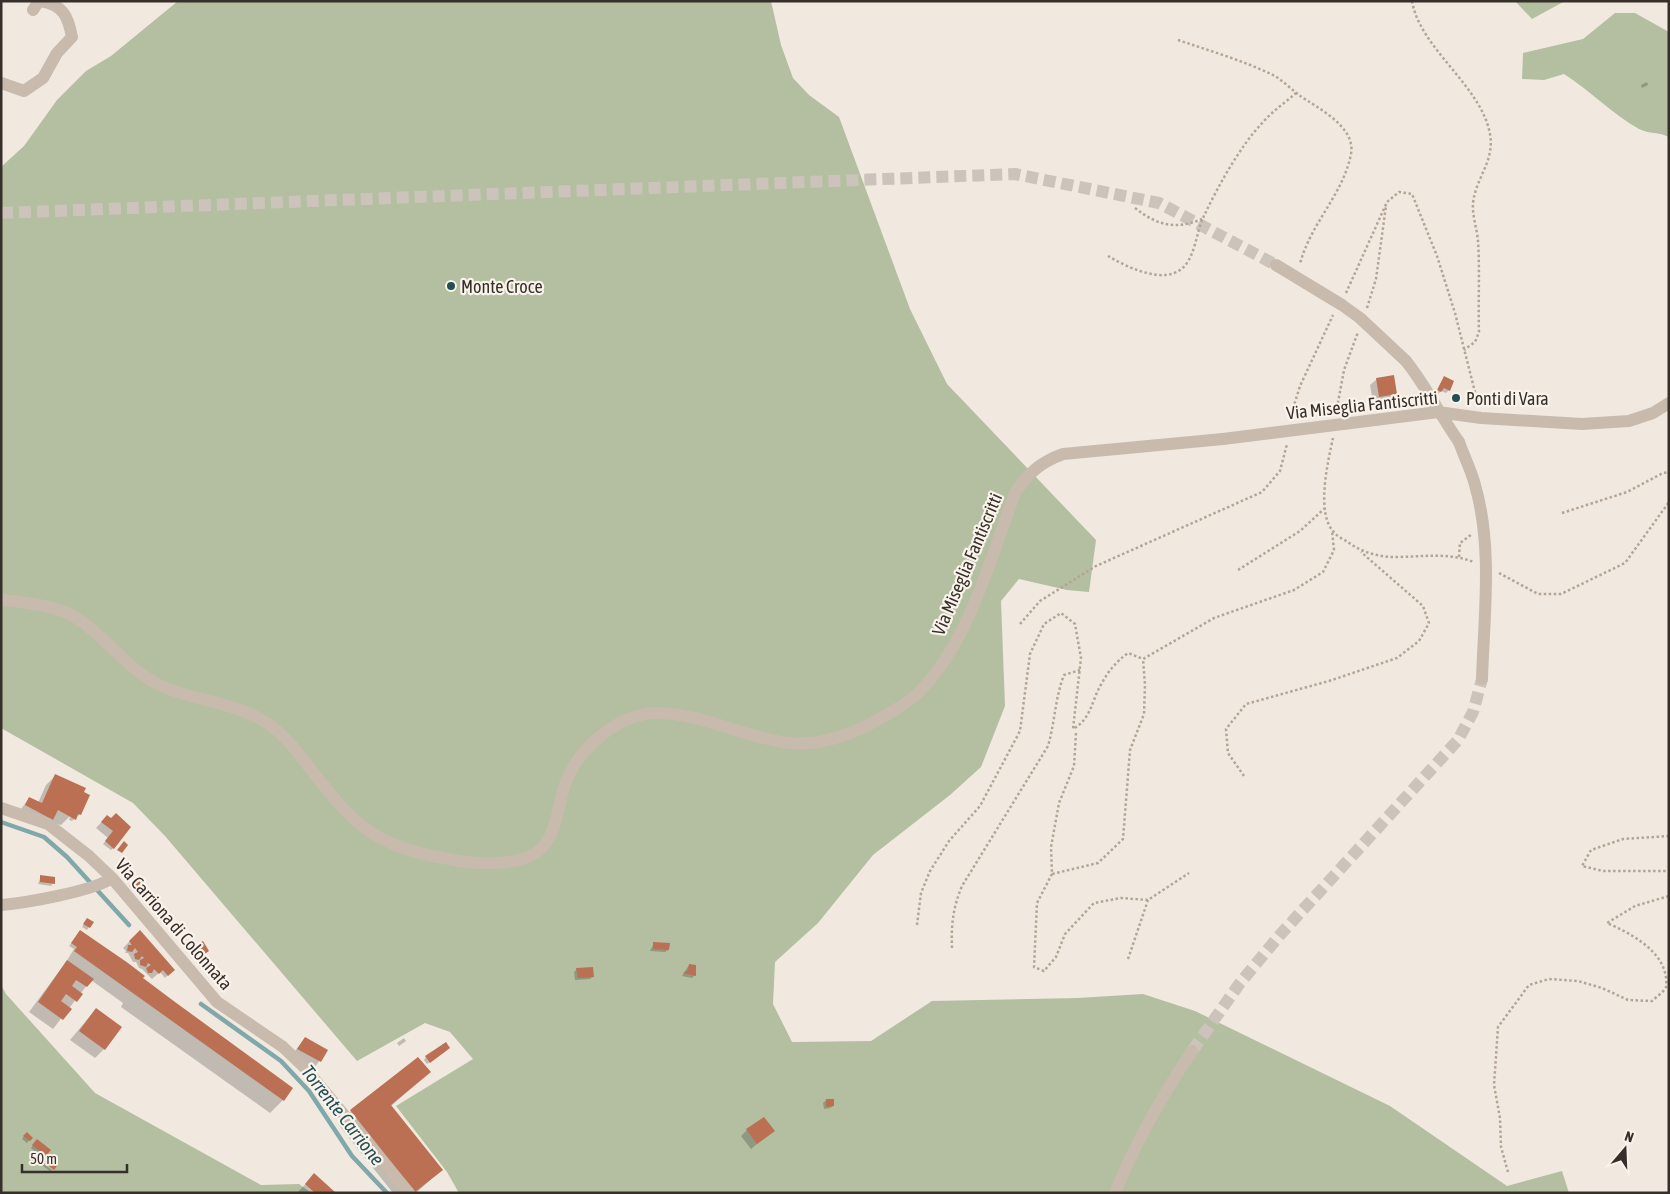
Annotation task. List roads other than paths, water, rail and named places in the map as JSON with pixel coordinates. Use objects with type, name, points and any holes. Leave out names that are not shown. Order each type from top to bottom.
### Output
[{"type":"street","points":[[1,83],[24,91],[43,78],[57,53],[72,37],[68,16],[52,3],[37,4]]},
{"type":"street","points":[[1276,266],[1360,318],[1406,361],[1421,380],[1438,412],[1459,442],[1475,485],[1483,530],[1486,562],[1482,679]]},
{"type":"street","name":"Via Miseglia Fantiscritti","points":[[1,599],[63,611],[77,618],[142,676],[168,688],[243,710],[268,723],[288,741],[335,800],[354,820],[368,832],[392,845],[465,862],[519,860],[537,852],[548,840],[566,781],[577,760],[594,742],[615,726],[636,717],[657,713],[680,715],[760,739],[794,744],[843,737],[875,721],[919,692],[945,659],[969,615],[1015,493],[1024,479],[1047,460],[1063,454],[1223,438],[1438,412],[1481,418],[1582,424],[1629,421],[1653,413],[1669,403]]},
{"type":"street","name":"Via Carriona di Colonnata","points":[[1,808],[48,824],[70,839],[217,1002],[283,1047],[305,1068],[409,1193]]},
{"type":"street","points":[[1,905],[84,888],[108,881]]},
{"type":"street","points":[[1115,1193],[1124,1171],[1155,1112],[1192,1051]]},
{"type":"waterway","name":"Torrente Carrione","points":[[1,822],[44,837],[67,857],[129,925]]},
{"type":"waterway","name":"Torrente Carrione","points":[[201,1004],[281,1061],[309,1091],[352,1156],[387,1193]]},
{"type":"tunnel","points":[[1,213],[1015,174],[1159,203],[1276,265]]},
{"type":"tunnel","points":[[1192,1051],[1240,983],[1279,936],[1458,740],[1473,712],[1482,679]]},
{"type":"place","name":"Monte Croce","points":[[451,286]]},
{"type":"place","name":"Ponti di Vara","points":[[1456,398]]}]
